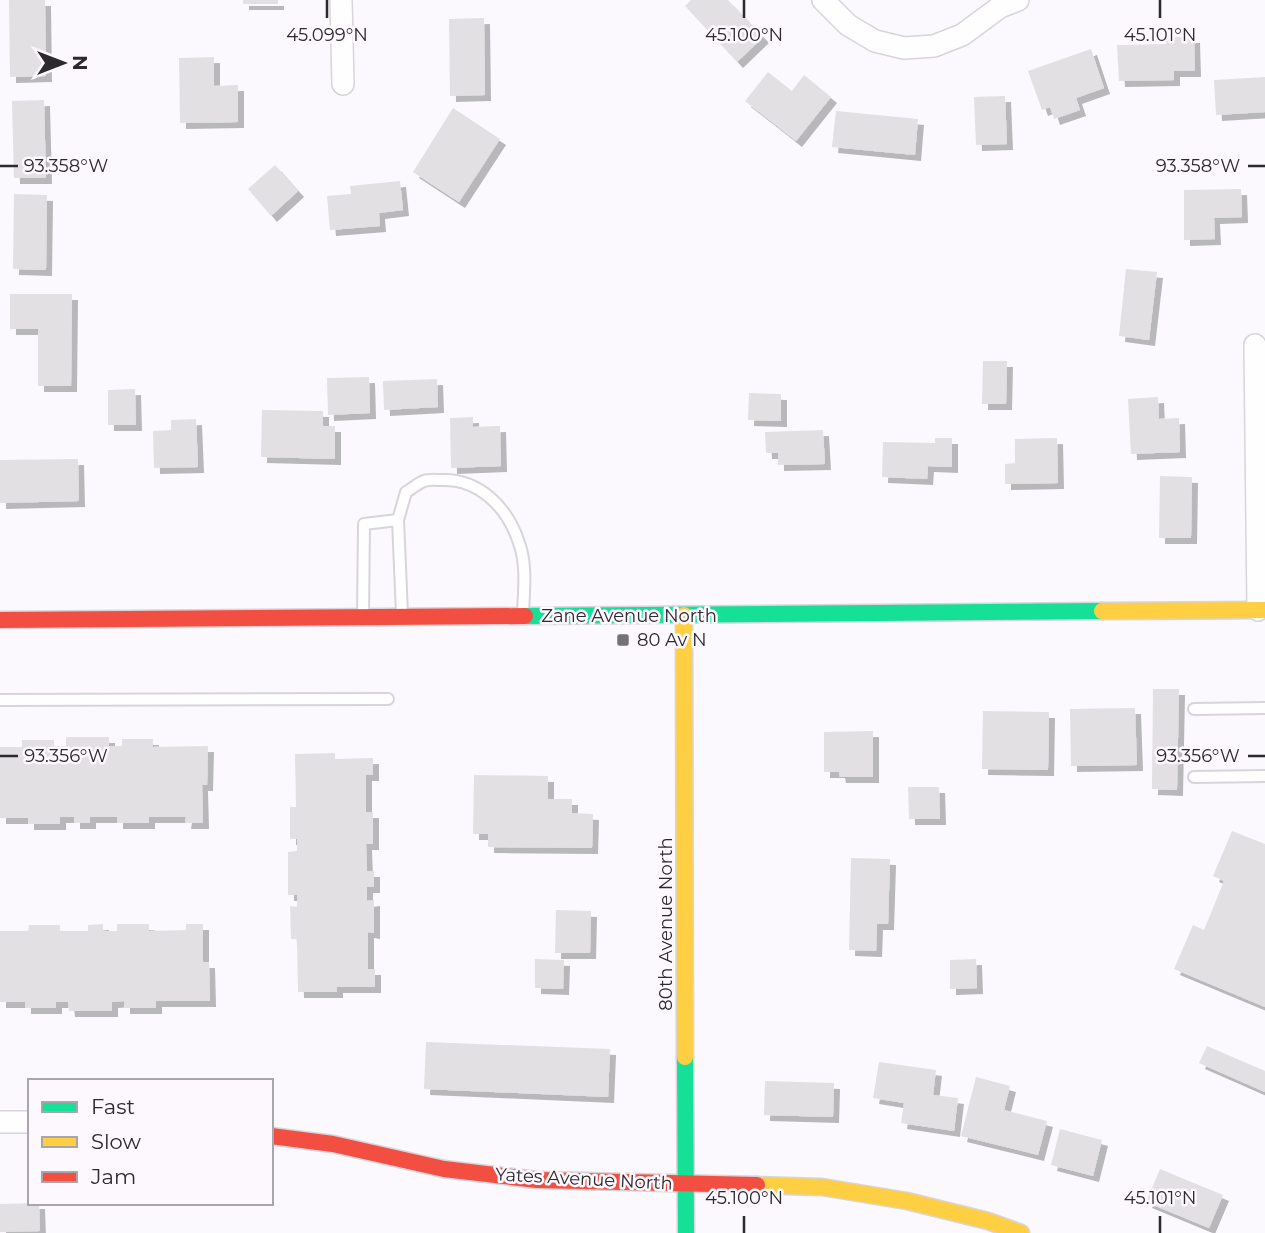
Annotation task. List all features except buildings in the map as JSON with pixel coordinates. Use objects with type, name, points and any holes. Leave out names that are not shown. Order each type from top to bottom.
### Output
[{"type":"street","points":[[341,0],[342,84]]},
{"type":"street","points":[[823,0],[848,25],[875,41],[904,48],[934,46],[962,34],[1000,7],[1018,0]]},
{"type":"street","name":"Zane Avenue North","points":[[0,620],[1261,610],[1255,345]]},
{"type":"street","name":"80th Avenue North","points":[[684,615],[686,1233]]},
{"type":"street","points":[[0,1122],[28,1122]]},
{"type":"street","name":"Yates Avenue North","points":[[273,1136],[333,1144],[444,1169],[537,1180],[822,1187],[907,1200],[988,1221],[1021,1233]]},
{"type":"lane","points":[[402,617],[398,520],[406,492],[425,481],[447,480],[471,484],[492,499],[509,520],[520,544],[524,571],[523,616]]},
{"type":"lane","points":[[363,618],[364,524],[398,520]]},
{"type":"lane","points":[[0,700],[388,699]]},
{"type":"lane","points":[[1194,709],[1265,708]]},
{"type":"lane","points":[[1194,778],[1265,776]]},
{"type":"traffic: fast","points":[[525,616],[1102,611]]},
{"type":"traffic: fast","points":[[685,1057],[686,1233]]},
{"type":"traffic: slow","points":[[1102,611],[1265,610]]},
{"type":"traffic: slow","points":[[684,615],[685,1057]]},
{"type":"traffic: slow","points":[[757,1185],[822,1187],[907,1201],[988,1221],[1021,1233]]},
{"type":"traffic: jam","points":[[0,620],[525,616]]},
{"type":"traffic: jam","points":[[273,1136],[333,1144],[444,1169],[537,1180],[757,1185]]},
{"type":"place","name":"80 Av N","points":[[623,640]]}]
